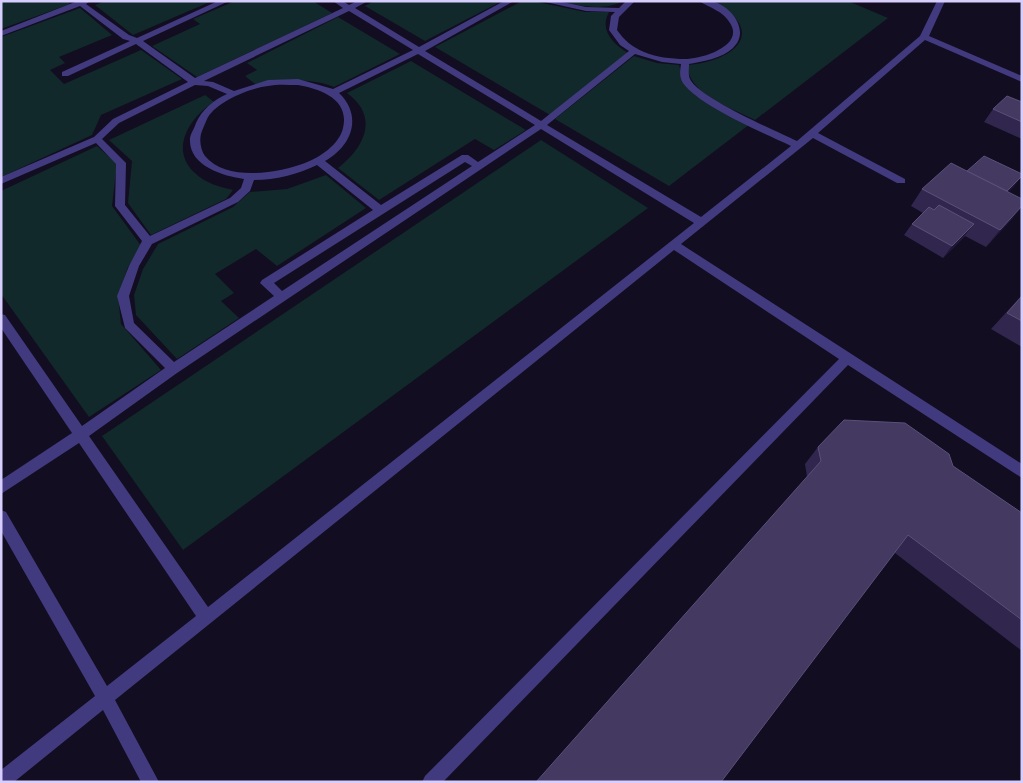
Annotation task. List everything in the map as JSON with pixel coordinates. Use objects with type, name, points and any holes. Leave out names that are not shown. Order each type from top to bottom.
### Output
[{"type":"lane","points":[[65,74],[226,1]]},
{"type":"lane","points":[[337,1],[701,222]]},
{"type":"lane","points":[[1,181],[97,139],[116,121],[364,1]]},
{"type":"lane","points":[[334,92],[418,51],[510,1]]},
{"type":"lane","points":[[545,1],[586,9],[618,10]]},
{"type":"lane","points":[[631,1],[618,10],[611,20],[613,33],[622,44],[634,51],[660,60],[685,63],[720,55],[735,41],[737,30],[734,21],[723,11],[703,1]]},
{"type":"lane","points":[[1,781],[812,134],[924,37],[941,1]]},
{"type":"lane","points":[[1,34],[81,2],[126,37],[137,41],[194,82],[210,84],[234,94]]},
{"type":"lane","points":[[924,37],[1022,79]]},
{"type":"lane","points":[[1,488],[173,368],[541,125],[634,51]]},
{"type":"lane","points":[[685,63],[684,75],[688,84],[697,91],[729,110],[798,145]]},
{"type":"lane","points":[[298,82],[334,92],[346,106],[350,123],[346,135],[334,151],[309,166],[274,176],[242,176],[218,169],[200,156],[194,137],[205,114],[223,99],[248,88],[268,83],[298,82]]},
{"type":"lane","points":[[812,134],[901,181]]},
{"type":"lane","points":[[97,139],[121,163],[120,206],[148,241]]},
{"type":"lane","points":[[282,297],[266,283],[465,157],[479,166]]},
{"type":"lane","points":[[318,160],[381,211]]},
{"type":"lane","points":[[173,368],[129,325],[123,296],[134,266],[148,241],[234,200],[246,189],[250,176]]},
{"type":"lane","points":[[674,244],[1022,472]]},
{"type":"lane","points":[[1,318],[206,618]]},
{"type":"lane","points":[[431,782],[848,357]]},
{"type":"lane","points":[[1,517],[105,698],[150,782]]},
{"type":"green space","points":[[1,1],[67,1],[70,4],[1,29]]},
{"type":"green space","points":[[105,1],[212,1],[133,35],[95,5]]},
{"type":"green space","points":[[235,1],[313,1],[332,13],[197,77],[152,46],[200,24],[193,19]]},
{"type":"green space","points":[[374,1],[502,1],[425,41],[365,6]]},
{"type":"green space","points":[[522,1],[533,1],[585,12],[609,12],[606,25],[609,36],[628,53],[550,115],[435,47]]},
{"type":"green space","points":[[556,1],[623,1],[599,7]]},
{"type":"green space","points":[[712,1],[848,1],[888,18],[755,120],[713,99],[695,85],[690,75],[687,65],[704,63],[719,58],[731,51],[739,43],[742,34],[739,23],[730,12]]},
{"type":"green space","points":[[80,8],[112,35],[59,57],[65,63],[50,70],[64,84],[141,50],[182,79],[101,115],[92,135],[1,177],[1,37]]},
{"type":"green space","points":[[338,17],[400,54],[334,87],[305,81],[255,84],[245,76],[257,70],[247,63]]},
{"type":"green space","points":[[634,56],[657,63],[679,65],[684,83],[750,124],[669,186],[555,119]]},
{"type":"green space","points":[[411,61],[526,130],[494,150],[475,139],[379,200],[338,168],[355,151],[365,132],[366,122],[363,112],[357,102],[347,93]]},
{"type":"green space","points":[[205,95],[214,102],[197,116],[191,125],[183,144],[184,154],[187,164],[203,179],[233,190],[226,199],[151,235],[128,203],[132,161],[109,140]]},
{"type":"green space","points":[[541,140],[648,208],[183,550],[102,436]]},
{"type":"green space","points":[[97,146],[117,164],[112,206],[142,247],[128,267],[118,296],[121,324],[161,370],[89,417],[1,294],[1,191]]},
{"type":"green space","points":[[326,175],[366,208],[277,266],[256,249],[215,274],[234,293],[221,301],[239,318],[177,359],[136,315],[134,295],[143,269],[158,244],[233,207],[250,192],[287,189]]},
{"type":"building","points":[[1007,96],[1022,102],[1022,122],[993,109]]},
{"type":"building","points":[[984,156],[1022,174],[1022,176],[1007,191],[967,171]]},
{"type":"building","points":[[951,163],[1022,199],[1022,206],[1000,230],[922,189]]},
{"type":"building","points":[[939,205],[974,224],[952,246],[912,224],[929,207],[934,210]]},
{"type":"building","points":[[1022,296],[1022,321],[1007,313]]},
{"type":"building","points":[[844,420],[905,423],[949,454],[953,466],[1022,513],[1022,620],[908,535],[721,782],[536,782],[821,461],[818,447]]}]
